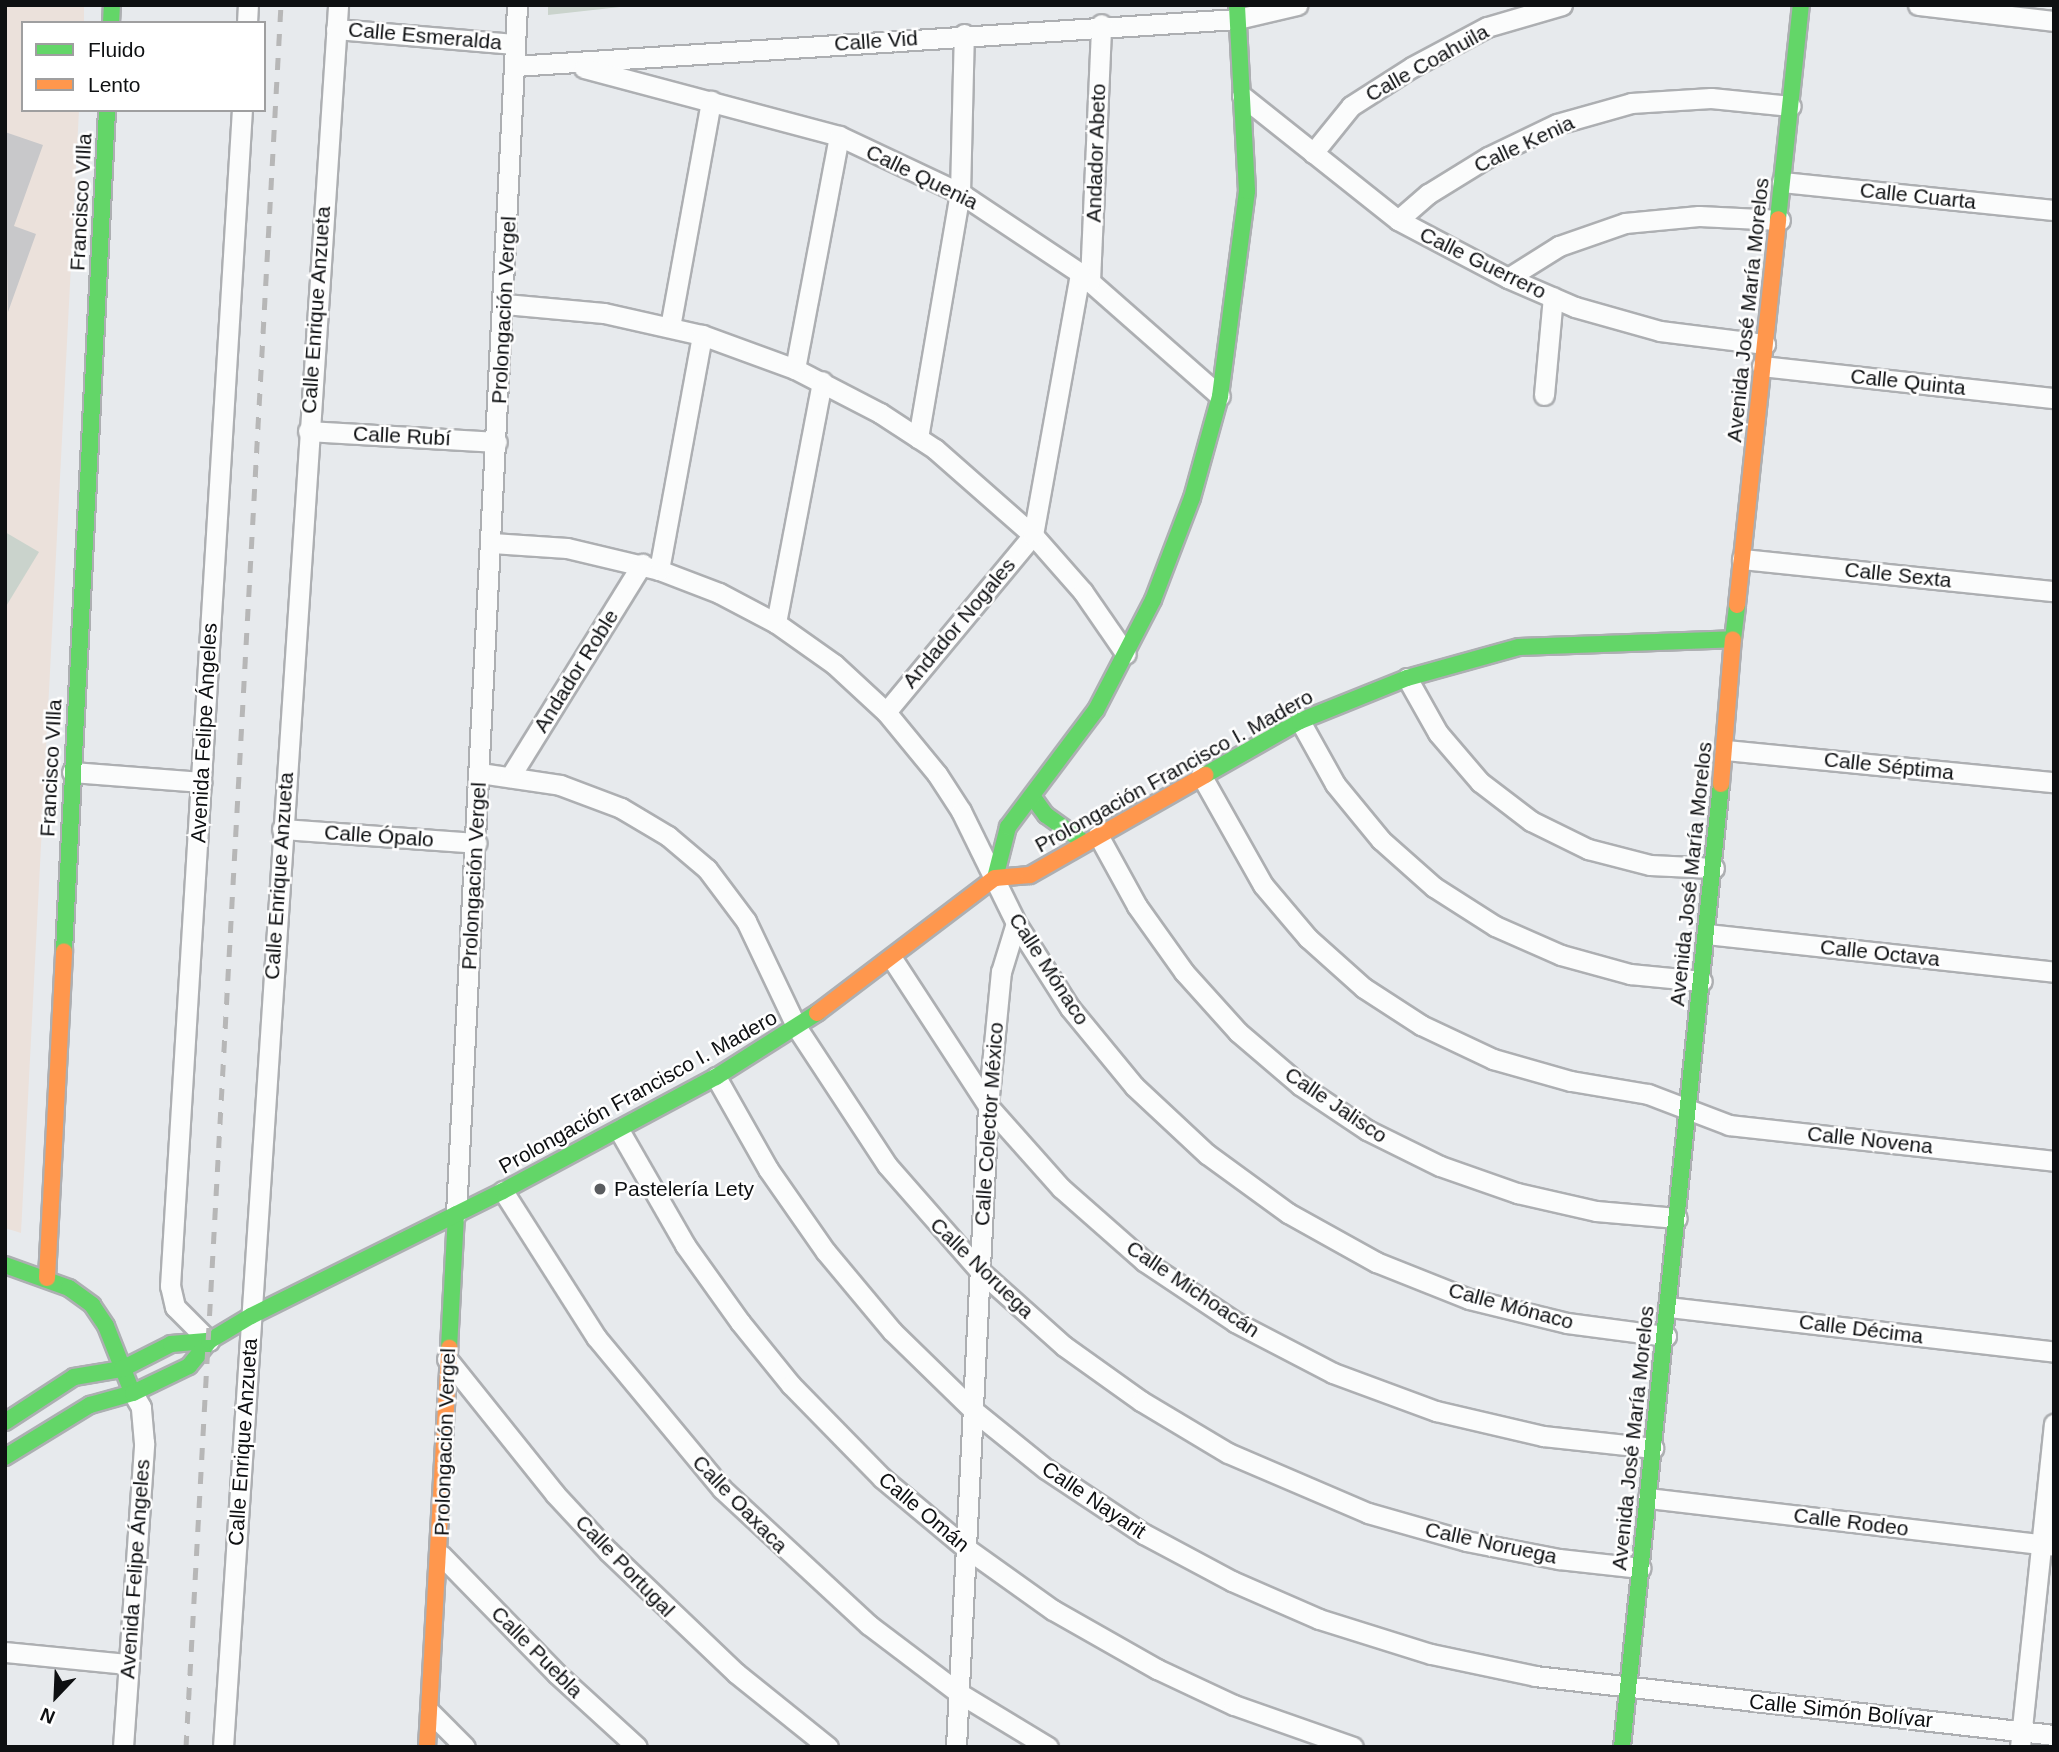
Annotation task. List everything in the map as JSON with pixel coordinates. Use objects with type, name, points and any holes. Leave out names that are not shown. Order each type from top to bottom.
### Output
[{"type":"main road","name":"Avenida José María Morelos","points":[[1622,1747],[1801,5]]},
{"type":"main road","points":[[995,878],[1008,827],[1096,710],[1153,600],[1187,510],[1220,396],[1247,191],[1237,12]]},
{"type":"main road","name":"Francisco VIlla","points":[[47,1278],[107,112]]},
{"type":"main road","name":"Prolongación Francisco I. Madero","points":[[5,1457],[90,1405],[133,1393],[189,1367],[209,1341],[251,1316],[503,1191],[716,1077],[797,1028],[893,960],[995,878],[1030,875],[1201,775],[1300,721],[1407,678],[1519,647],[1734,639]]},
{"type":"main road","points":[[1032,796],[1045,816],[1092,839]]},
{"type":"main road","name":"Prolongación Vergel","points":[[427,1747],[441,1555],[447,1359],[456,1214]]},
{"type":"main road","points":[[5,1265],[47,1278],[92,1305],[106,1326],[133,1393]]},
{"type":"main road","name":"Prolongación Francisco I. Madero","points":[[5,1422],[74,1377],[122,1369],[171,1344],[209,1341]]},
{"type":"street","name":"Calle Enrique Anzueta","points":[[223,1747],[307,431],[338,5]]},
{"type":"street","name":"Prolongación Vergel","points":[[456,1214],[505,304],[517,5]]},
{"type":"street","name":"Calle Vid","points":[[514,66],[1101,24],[1297,5]]},
{"type":"street","name":"Calle Coahuila","points":[[1313,153],[1352,106],[1412,67],[1487,27],[1562,5]]},
{"type":"street","points":[[1918,5],[2054,21]]},
{"type":"street","name":"Andador Abeto","points":[[1033,535],[1085,277],[1101,24]]},
{"type":"street","name":"Calle Esmeralda","points":[[336,29],[514,44]]},
{"type":"street","points":[[918,438],[960,193],[964,34]]},
{"type":"street","name":"Calle Quenia","points":[[569,64],[839,136],[960,193],[1085,277],[1220,396]]},
{"type":"street","name":"Calle Guerrero","points":[[1242,96],[1398,220],[1508,278],[1553,298],[1660,331],[1765,344]]},
{"type":"street","name":"Calle Kenia","points":[[1398,220],[1429,194],[1488,157],[1570,120],[1631,103],[1711,98],[1791,106]]},
{"type":"street","points":[[670,327],[711,101]]},
{"type":"street","name":"Avenida Felipe Ángeles","points":[[209,1341],[175,1307],[170,1286],[242,112]]},
{"type":"street","points":[[795,369],[839,136]]},
{"type":"street","name":"Calle Cuarta","points":[[1783,182],[2054,210]]},
{"type":"street","points":[[1508,278],[1559,246],[1625,223],[1699,215],[1780,220]]},
{"type":"street","points":[[1544,395],[1553,298]]},
{"type":"street","points":[[505,304],[604,313],[670,327],[702,335],[822,381],[918,438],[986,490],[1033,535],[1083,592],[1126,653]]},
{"type":"street","points":[[650,567],[702,335]]},
{"type":"street","name":"Calle Quinta","points":[[1762,366],[2054,398]]},
{"type":"street","points":[[776,623],[822,381]]},
{"type":"street","name":"Calle Rubí","points":[[307,431],[497,442]]},
{"type":"street","name":"Andador Nogales","points":[[886,712],[1033,535]]},
{"type":"street","name":"Calle Mónaco","points":[[492,543],[567,548],[650,567],[719,593],[776,623],[834,664],[886,712],[937,774],[995,878],[1016,923],[1070,1008],[1134,1086],[1207,1154],[1288,1213],[1376,1262],[1469,1299],[1567,1324],[1666,1336]]},
{"type":"street","name":"Calle Sexta","points":[[1742,559],[2054,591]]},
{"type":"street","name":"Andador Roble","points":[[510,777],[650,567]]},
{"type":"street","points":[[1407,678],[1438,733],[1471,772],[1531,821],[1588,849],[1638,862],[1714,868]]},
{"type":"street","points":[[1300,721],[1335,783],[1381,839],[1434,887],[1495,926],[1561,955],[1630,974],[1702,981]]},
{"type":"street","name":"Calle Séptima","points":[[1725,750],[2054,782]]},
{"type":"street","points":[[72,772],[202,782]]},
{"type":"street","name":"Calle Noruega","points":[[480,773],[560,785],[621,808],[668,836],[707,869],[746,921],[797,1028],[887,1165],[979,1270],[1064,1346],[1141,1402],[1293,1483],[1368,1513],[1466,1541],[1559,1559],[1641,1568]]},
{"type":"street","name":"Calle Novena","points":[[1201,775],[1263,885],[1308,938],[1364,988],[1421,1025],[1493,1059],[1571,1081],[1648,1094],[1730,1125],[2054,1161]]},
{"type":"street","name":"Calle Ópalo","points":[[282,829],[476,843]]},
{"type":"street","name":"Calle Jalisco","points":[[1092,839],[1184,972],[1238,1032],[1300,1085],[1356,1122],[1440,1166],[1517,1193],[1596,1211],[1677,1218]]},
{"type":"street","name":"Calle Colector México","points":[[957,1747],[988,1106],[1001,972],[1016,923]]},
{"type":"street","name":"Calle Octava","points":[[1707,934],[2054,972]]},
{"type":"street","name":"Calle Michoacán","points":[[893,960],[988,1106],[1061,1188],[1144,1261],[1235,1322],[1333,1373],[1436,1411],[1543,1436],[1653,1448]]},
{"type":"street","name":"Calle Nayarit","points":[[716,1077],[768,1169],[826,1252],[892,1331],[974,1410],[1046,1469],[1144,1534],[1232,1581],[1307,1613],[1431,1654],[1535,1676],[1629,1687]]},
{"type":"street","name":"Calle Omán","points":[[619,1130],[685,1245],[782,1374],[883,1478],[966,1548],[1053,1610],[1157,1669],[1234,1705],[1353,1747]]},
{"type":"street","name":"Calle Oaxaca","points":[[503,1191],[596,1336],[722,1489],[869,1625],[959,1693],[1048,1747]]},
{"type":"street","name":"Calle Décima","points":[[1668,1307],[2054,1352]]},
{"type":"street","name":"Calle Portugal","points":[[447,1359],[555,1494],[608,1551],[736,1673],[828,1747]]},
{"type":"street","name":"Avenida Felipe Ángeles","points":[[123,1747],[145,1443],[141,1407],[133,1393]]},
{"type":"street","points":[[2021,1739],[2047,1545],[2054,1424]]},
{"type":"street","name":"Calle Rodeo","points":[[1648,1498],[2047,1545]]},
{"type":"street","name":"Calle Puebla","points":[[441,1555],[557,1674],[637,1747]]},
{"type":"street","points":[[5,1652],[127,1664]]},
{"type":"street","name":"Calle Simón Bolívar","points":[[1629,1687],[2021,1739],[2054,1735]]},
{"type":"street","points":[[429,1712],[465,1747]]},
{"type":"shaded area","points":[[5,5],[84,5],[84,21],[21,21],[21,112],[79,112],[21,1233],[5,1228]]},
{"type":"shaded area","points":[[548,5],[638,5],[548,15]]},
{"type":"shaded area","points":[[5,532],[39,552],[5,608]]},
{"type":"building","points":[[5,132],[43,145],[14,226],[36,234],[8,312]]},
{"type":"railway","points":[[186,1747],[281,5]]},
{"type":"traffic: fast","points":[[111,21],[112,5]]},
{"type":"traffic: fast","points":[[995,878],[1008,827],[1096,710],[1153,600],[1192,498],[1220,396],[1247,191],[1237,5]]},
{"type":"traffic: fast","points":[[1778,219],[1801,5]]},
{"type":"traffic: fast","points":[[64,951],[107,112]]},
{"type":"traffic: fast","points":[[1205,775],[1300,721],[1407,678],[1519,647],[1733,639],[1737,605]]},
{"type":"traffic: fast","points":[[1622,1747],[1721,784]]},
{"type":"traffic: fast","points":[[1032,796],[1046,815],[1085,843]]},
{"type":"traffic: fast","points":[[5,1457],[90,1405],[133,1393],[189,1366],[209,1341],[251,1316],[503,1191],[716,1077],[817,1013]]},
{"type":"traffic: fast","points":[[449,1348],[456,1214]]},
{"type":"traffic: fast","points":[[5,1265],[69,1288],[92,1305],[106,1326],[130,1387]]},
{"type":"traffic: fast","points":[[5,1422],[74,1377],[122,1369],[171,1344],[209,1341]]},
{"type":"traffic: slow","points":[[1737,605],[1778,219]]},
{"type":"traffic: slow","points":[[1721,784],[1733,639]]},
{"type":"traffic: slow","points":[[817,1013],[995,878],[1030,875],[1205,775]]},
{"type":"traffic: slow","points":[[47,1278],[64,951]]},
{"type":"traffic: slow","points":[[427,1747],[449,1348]]},
{"type":"place","name":"Pastelería Lety","points":[[600,1189]]}]
